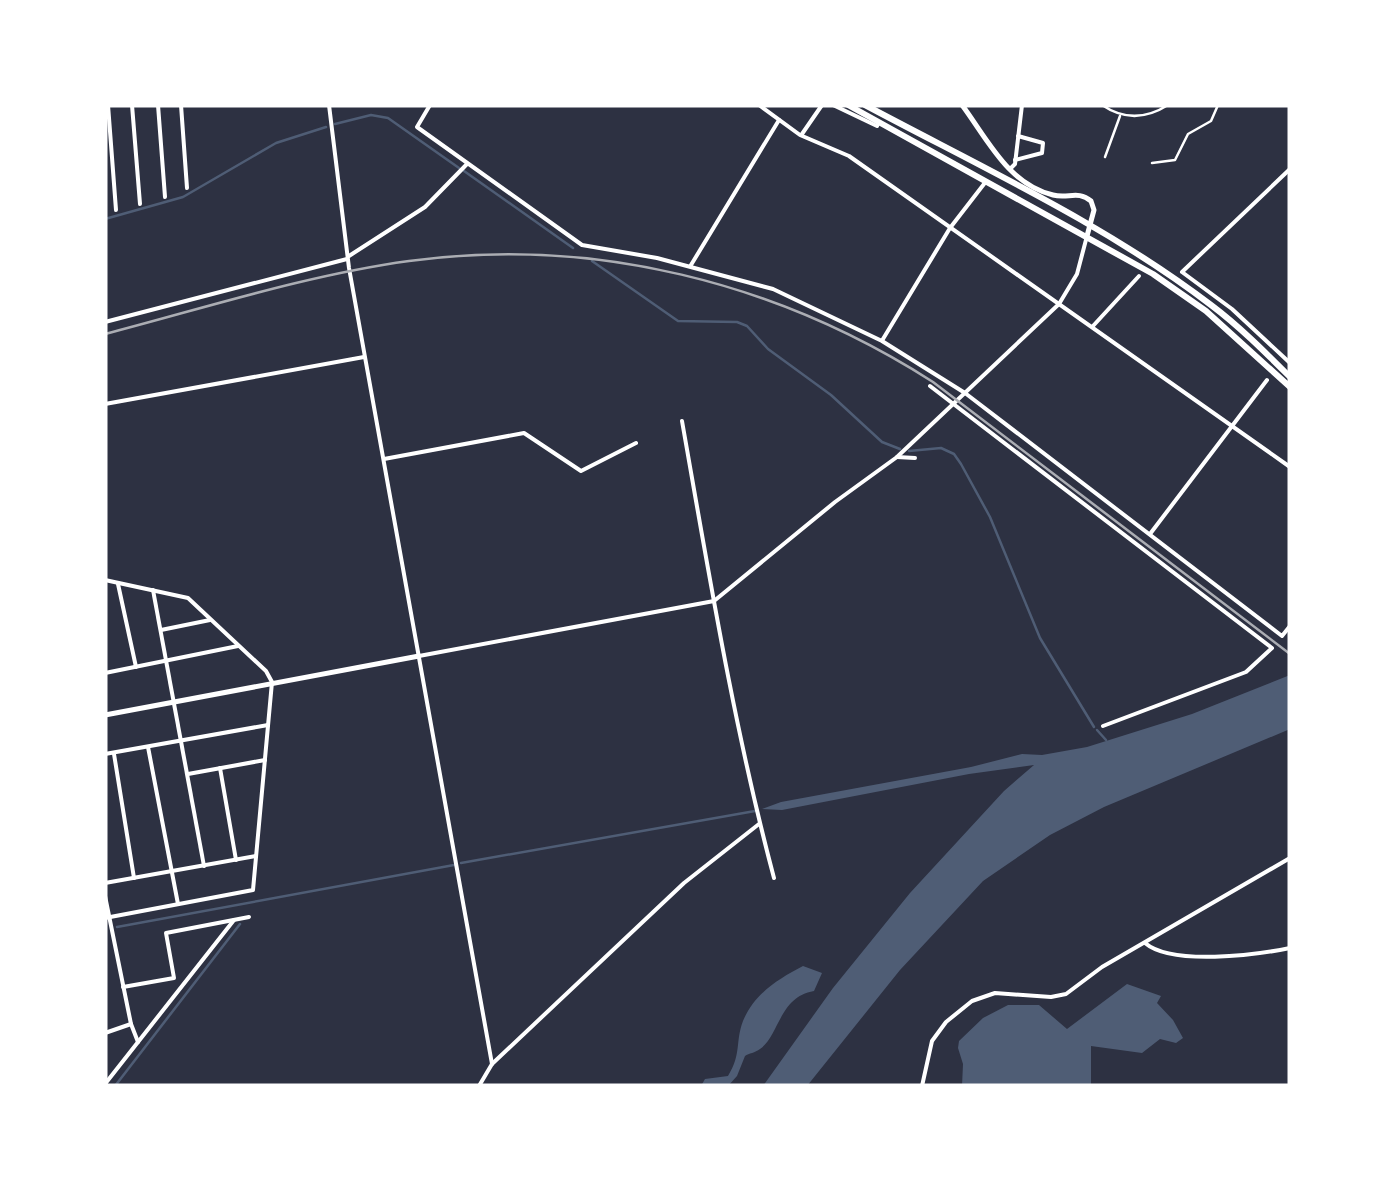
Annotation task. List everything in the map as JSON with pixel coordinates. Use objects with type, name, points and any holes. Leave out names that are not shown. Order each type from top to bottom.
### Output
[{"type":"highway","points":[[848,105],[1086,236],[1196,304],[1290,387]]},
{"type":"highway","points":[[864,105],[1163,270],[1209,304],[1290,378]]},
{"type":"street","points":[[108,105],[116,210]]},
{"type":"street","points":[[132,105],[140,204]]},
{"type":"street","points":[[158,105],[165,197]]},
{"type":"street","points":[[181,105],[187,188]]},
{"type":"street","points":[[329,105],[347,258],[492,1064]]},
{"type":"street","points":[[430,105],[416,127],[582,245],[691,266],[773,290],[882,341],[966,393],[1282,636],[1290,626]]},
{"type":"street","points":[[759,105],[802,135],[849,156],[1290,467]]},
{"type":"street","points":[[802,135],[822,105]]},
{"type":"street","points":[[833,105],[877,126],[879,122]]},
{"type":"street","points":[[105,714],[714,600],[835,502],[897,458],[1059,304],[1077,274],[1094,205],[1080,194],[1053,195],[1024,184],[962,105]]},
{"type":"street","points":[[1009,169],[1015,160],[1022,105]]},
{"type":"street","points":[[1102,105],[1120,114],[1147,115],[1168,105]]},
{"type":"street","points":[[1152,163],[1175,160],[1188,134],[1211,121],[1218,105]]},
{"type":"street","points":[[1106,157],[1120,114]]},
{"type":"street","points":[[691,266],[780,120]]},
{"type":"street","points":[[1015,160],[1042,153],[1043,143],[1018,136]]},
{"type":"street","points":[[992,168],[1001,158]]},
{"type":"street","points":[[105,322],[347,258],[425,207],[467,164]]},
{"type":"street","points":[[1290,169],[1182,272],[1232,310],[1290,364]]},
{"type":"street","points":[[882,341],[950,228],[984,184]]},
{"type":"street","points":[[1093,326],[1139,276]]},
{"type":"street","points":[[105,404],[364,357]]},
{"type":"street","points":[[1150,534],[1267,380]]},
{"type":"street","points":[[930,386],[1272,648],[1246,672],[1104,726]]},
{"type":"street","points":[[682,421],[754,801],[774,878]]},
{"type":"street","points":[[384,459],[524,433],[581,470],[636,443]]},
{"type":"street","points":[[897,458],[915,458]]},
{"type":"street","points":[[105,580],[188,598],[266,670],[272,682],[253,890],[108,919]]},
{"type":"street","points":[[118,582],[136,668]]},
{"type":"street","points":[[152,590],[204,866]]},
{"type":"street","points":[[161,630],[210,620]]},
{"type":"street","points":[[105,673],[238,646]]},
{"type":"street","points":[[105,754],[268,725]]},
{"type":"street","points":[[148,746],[178,904]]},
{"type":"street","points":[[114,752],[134,878]]},
{"type":"street","points":[[188,774],[265,760]]},
{"type":"street","points":[[220,768],[236,860]]},
{"type":"street","points":[[478,1086],[492,1064],[675,891],[759,822]]},
{"type":"street","points":[[105,883],[256,856]]},
{"type":"street","points":[[922,1086],[932,1041],[946,1022],[972,1001],[994,992],[1059,996],[1290,858]]},
{"type":"street","points":[[105,896],[138,1042]]},
{"type":"street","points":[[123,987],[174,978],[166,933],[249,918]]},
{"type":"street","points":[[105,1084],[234,920]]},
{"type":"street","points":[[105,939],[112,935]]},
{"type":"street","points":[[1145,943],[1159,952],[1195,957],[1290,948]]},
{"type":"street","points":[[105,1033],[131,1024]]},
{"type":"water","points":[[1290,675],[1290,729],[1104,807],[1050,835],[983,881],[900,970],[807,1086],[763,1086],[833,988],[910,893],[1004,791],[1034,765],[782,810],[762,809],[1022,754],[1042,755],[1087,747],[1192,714]]},
{"type":"water","points":[[803,966],[822,973],[814,991],[793,1001],[766,1043],[745,1056],[728,1086],[701,1086],[705,1079],[728,1076],[743,1021],[754,1003],[776,982]]},
{"type":"water","points":[[1127,984],[1161,996],[1157,1003],[1183,1038],[1176,1043],[1160,1039],[1142,1053],[1091,1046],[1091,1086],[962,1086],[959,1041],[983,1018],[1008,1005],[1039,1005],[1067,1029]]},
{"type":"waterway","points":[[335,124],[371,115],[388,118],[459,168]]},
{"type":"waterway","points":[[105,219],[183,197],[276,143],[326,127]]},
{"type":"waterway","points":[[464,171],[573,248]]},
{"type":"waterway","points":[[592,261],[678,321],[737,322],[747,326],[768,349],[831,395],[882,442],[900,449]]},
{"type":"waterway","points":[[909,451],[941,448],[954,454],[961,464],[990,517],[1040,638],[1094,727]]},
{"type":"waterway","points":[[1097,730],[1106,740]]},
{"type":"waterway","points":[[461,863],[755,811]]},
{"type":"waterway","points":[[117,927],[454,865]]},
{"type":"waterway","points":[[115,1086],[240,924]]},
{"type":"railway","points":[[105,334],[294,283],[409,261],[547,255],[615,262],[681,275],[747,293],[811,317],[933,382],[1290,654]]}]
